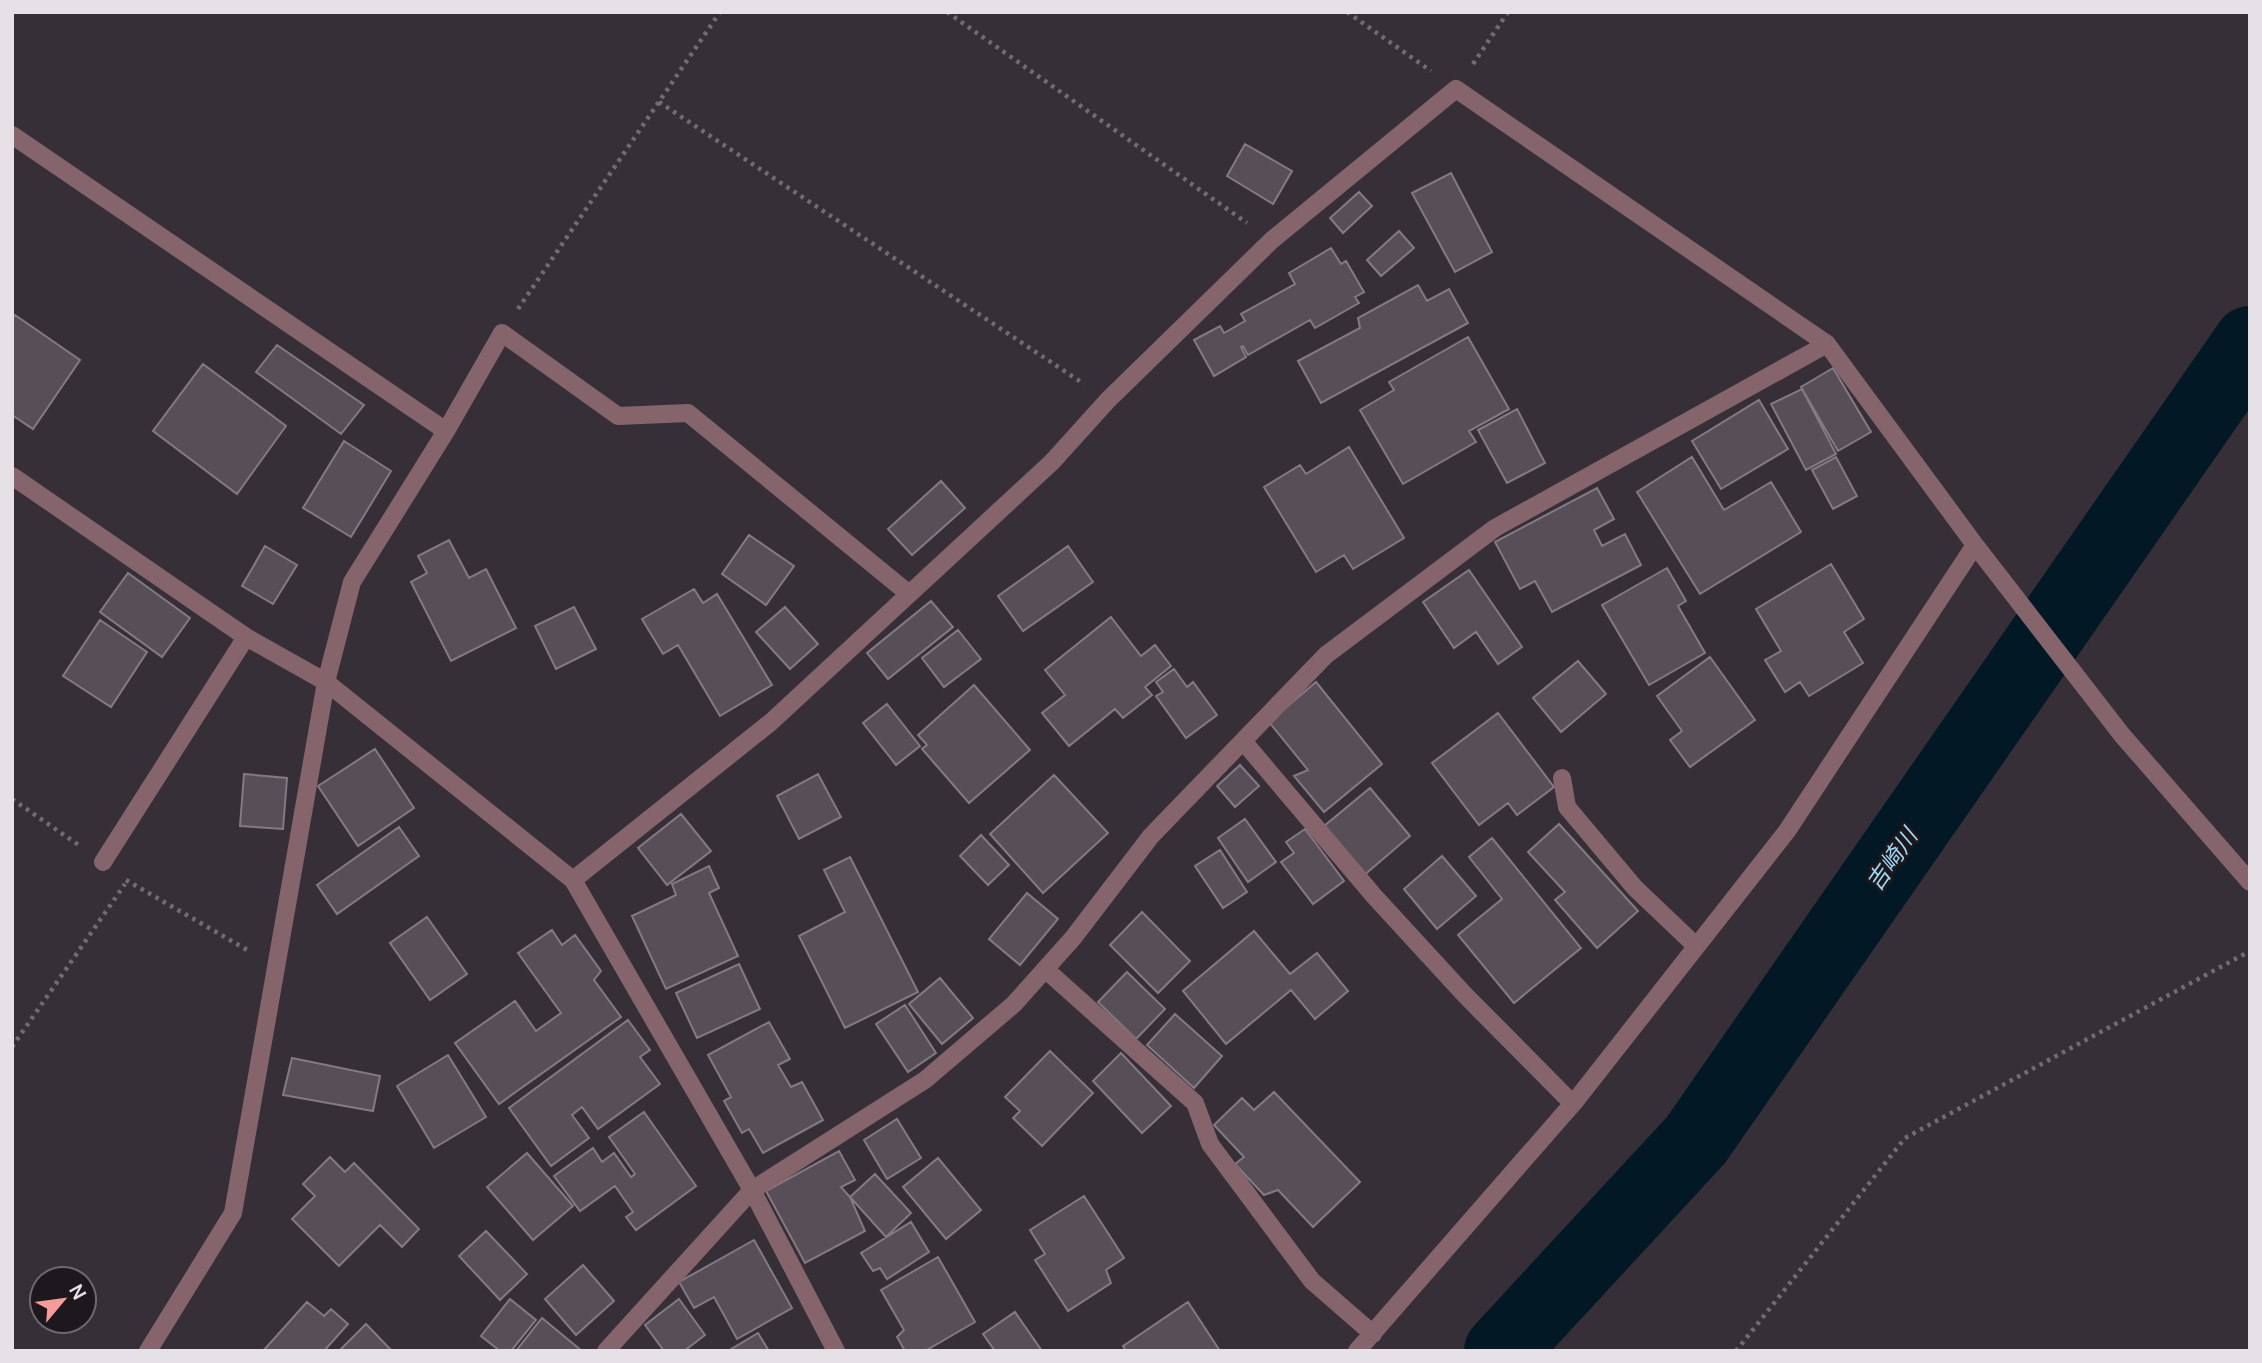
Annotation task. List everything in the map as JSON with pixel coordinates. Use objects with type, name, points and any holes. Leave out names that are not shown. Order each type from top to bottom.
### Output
[{"type":"street","points":[[573,880],[771,722],[1052,462],[1108,400],[1272,240],[1456,89],[1827,344],[1975,545],[2122,735],[2250,882]]},
{"type":"street","points":[[12,135],[446,431]]},
{"type":"street","points":[[148,1351],[233,1213],[326,682],[352,582],[446,431],[502,333],[618,416],[688,413],[908,593]]},
{"type":"street","points":[[606,1351],[752,1190],[925,1080],[1014,1004],[1073,938],[1151,836],[1326,655],[1495,528],[1827,344]]},
{"type":"street","points":[[12,476],[246,637],[326,682],[573,880],[752,1190],[836,1351]]},
{"type":"street","points":[[1357,1351],[1572,1103],[1787,831],[1975,545]]},
{"type":"street","points":[[103,862],[246,637]]},
{"type":"street","points":[[1243,741],[1374,896],[1465,995],[1572,1103]]},
{"type":"street","points":[[1562,778],[1567,807],[1635,888],[1696,946]]},
{"type":"street","points":[[1045,969],[1195,1103],[1210,1143],[1312,1281],[1373,1334]]},
{"type":"path","points":[[502,333],[720,12]]},
{"type":"path","points":[[947,12],[1272,240]]},
{"type":"path","points":[[1347,12],[1456,89],[1508,12]]},
{"type":"path","points":[[659,102],[1108,400]]},
{"type":"path","points":[[12,799],[128,881],[277,968]]},
{"type":"path","points":[[12,1047],[128,881]]},
{"type":"path","points":[[1736,1351],[1905,1138],[2250,951]]},
{"type":"building","points":[[1245,144],[1292,171],[1273,204],[1227,176]]},
{"type":"building","points":[[1451,173],[1492,252],[1455,272],[1412,193]]},
{"type":"building","points":[[1359,192],[1372,206],[1343,233],[1330,218]]},
{"type":"building","points":[[1399,231],[1414,248],[1381,276],[1367,260]]},
{"type":"building","points":[[1331,248],[1341,264],[1346,261],[1364,292],[1355,297],[1359,303],[1315,328],[1310,320],[1248,355],[1243,346],[1241,347],[1246,357],[1214,376],[1194,340],[1220,326],[1224,333],[1245,321],[1241,314],[1295,284],[1289,273]]},
{"type":"building","points":[[1418,285],[1427,301],[1449,289],[1468,323],[1321,403],[1298,361],[1360,328],[1358,318]]},
{"type":"building","points":[[15,315],[80,360],[33,429],[12,415],[12,319]]},
{"type":"building","points":[[1468,337],[1509,409],[1469,431],[1476,442],[1403,484],[1360,410],[1394,390],[1389,382]]},
{"type":"building","points":[[277,345],[364,405],[341,434],[256,372]]},
{"type":"building","points":[[203,364],[286,426],[237,494],[153,431]]},
{"type":"building","points":[[1833,368],[1871,432],[1838,451],[1801,387]]},
{"type":"building","points":[[1802,389],[1836,454],[1806,470],[1771,404]]},
{"type":"building","points":[[1759,400],[1788,449],[1721,489],[1692,441]]},
{"type":"building","points":[[1517,409],[1545,463],[1507,483],[1478,430]]},
{"type":"building","points":[[344,441],[391,471],[351,537],[303,508]]},
{"type":"building","points":[[1349,447],[1404,538],[1353,569],[1344,555],[1316,572],[1264,487],[1300,465],[1306,474]]},
{"type":"building","points":[[1692,457],[1724,510],[1771,482],[1801,532],[1700,594],[1637,492]]},
{"type":"building","points":[[1836,457],[1857,496],[1833,509],[1812,470]]},
{"type":"building","points":[[941,481],[965,508],[912,555],[888,529]]},
{"type":"building","points":[[1597,488],[1614,519],[1594,530],[1602,546],[1625,534],[1641,565],[1552,612],[1535,581],[1520,589],[1495,542]]},
{"type":"building","points":[[749,535],[794,566],[766,605],[722,574]]},
{"type":"building","points":[[449,540],[469,578],[486,569],[516,628],[451,661],[411,582],[427,573],[418,556]]},
{"type":"building","points":[[265,546],[297,565],[273,604],[242,586]]},
{"type":"building","points":[[1068,546],[1093,582],[1023,631],[998,596]]},
{"type":"building","points":[[1831,564],[1864,619],[1844,632],[1863,663],[1809,696],[1800,682],[1785,692],[1765,660],[1781,651],[1756,609]]},
{"type":"building","points":[[1667,568],[1686,601],[1678,606],[1705,653],[1649,685],[1602,605]]},
{"type":"building","points":[[1469,570],[1522,647],[1498,664],[1476,632],[1454,648],[1423,602]]},
{"type":"building","points":[[128,573],[190,618],[162,657],[100,612]]},
{"type":"building","points":[[694,589],[703,603],[717,594],[772,685],[720,716],[678,645],[663,654],[642,619]]},
{"type":"building","points":[[931,601],[953,627],[888,679],[867,653]]},
{"type":"building","points":[[574,607],[596,649],[556,669],[535,626]]},
{"type":"building","points":[[785,607],[818,644],[790,669],[756,632]]},
{"type":"building","points":[[1111,617],[1141,656],[1155,645],[1171,666],[1145,687],[1152,695],[1123,718],[1115,709],[1069,746],[1042,713],[1065,695],[1045,670]]},
{"type":"building","points":[[100,620],[147,652],[111,707],[63,676]]},
{"type":"building","points":[[958,630],[981,659],[944,687],[922,658]]},
{"type":"building","points":[[1710,657],[1755,720],[1690,767],[1670,740],[1682,731],[1657,696]]},
{"type":"building","points":[[1578,661],[1606,694],[1561,732],[1533,698]]},
{"type":"building","points":[[1174,669],[1187,687],[1193,682],[1217,715],[1186,738],[1156,696],[1163,692],[1156,682]]},
{"type":"building","points":[[1316,682],[1382,764],[1324,812],[1294,776],[1308,770],[1269,722]]},
{"type":"building","points":[[974,685],[1030,750],[969,803],[922,749],[927,745],[918,735]]},
{"type":"building","points":[[887,704],[920,746],[896,765],[863,723]]},
{"type":"building","points":[[1498,713],[1554,787],[1517,815],[1508,803],[1479,825],[1432,763]]},
{"type":"building","points":[[375,749],[414,808],[358,846],[318,786]]},
{"type":"building","points":[[1240,765],[1259,786],[1235,807],[1217,786]]},
{"type":"building","points":[[244,774],[287,778],[283,829],[240,826]]},
{"type":"building","points":[[818,774],[841,817],[799,839],[777,796]]},
{"type":"building","points":[[1054,775],[1108,833],[1043,893],[990,834]]},
{"type":"building","points":[[1370,788],[1410,836],[1363,876],[1323,827]]},
{"type":"building","points":[[681,814],[711,851],[667,885],[638,848]]},
{"type":"building","points":[[1245,819],[1276,862],[1248,882],[1218,838]]},
{"type":"building","points":[[1559,824],[1638,911],[1597,948],[1555,900],[1565,892],[1528,852]]},
{"type":"building","points":[[399,827],[419,856],[337,914],[317,885]]},
{"type":"building","points":[[1305,829],[1344,881],[1313,904],[1281,862],[1294,853],[1286,842]]},
{"type":"building","points":[[981,835],[1009,865],[988,885],[960,856]]},
{"type":"building","points":[[1492,838],[1581,948],[1514,1003],[1458,935],[1502,899],[1469,857]]},
{"type":"building","points":[[1220,850],[1247,892],[1223,908],[1195,866]]},
{"type":"building","points":[[1442,856],[1476,896],[1437,929],[1404,889]]},
{"type":"building","points":[[850,857],[918,992],[845,1028],[799,936],[845,912],[824,870]]},
{"type":"building","points":[[709,866],[719,888],[709,893],[738,956],[666,989],[632,916],[676,895],[672,884]]},
{"type":"building","points":[[1027,893],[1058,919],[1020,965],[989,939]]},
{"type":"building","points":[[1142,912],[1190,961],[1158,993],[1110,945]]},
{"type":"building","points":[[427,917],[467,974],[430,1000],[390,943]]},
{"type":"building","points":[[552,930],[562,945],[575,935],[601,971],[594,980],[621,1017],[499,1104],[455,1043],[515,1001],[536,1031],[561,1013],[518,953]]},
{"type":"building","points":[[1254,931],[1290,974],[1317,953],[1348,991],[1315,1019],[1291,990],[1226,1044],[1183,991]]},
{"type":"building","points":[[739,964],[760,1009],[697,1038],[676,993]]},
{"type":"building","points":[[1127,972],[1165,1009],[1136,1039],[1098,1002]]},
{"type":"building","points":[[940,978],[973,1018],[942,1044],[909,1004]]},
{"type":"building","points":[[905,1005],[936,1053],[908,1072],[876,1024]]},
{"type":"building","points":[[1175,1014],[1222,1056],[1194,1088],[1147,1045]]},
{"type":"building","points":[[628,1020],[650,1050],[640,1057],[660,1084],[598,1129],[582,1107],[572,1115],[589,1138],[551,1166],[509,1108]]},
{"type":"building","points":[[769,1022],[790,1059],[778,1065],[791,1087],[802,1082],[823,1120],[763,1153],[749,1129],[742,1133],[724,1101],[731,1097],[708,1055]]},
{"type":"building","points":[[1050,1051],[1093,1093],[1042,1146],[1013,1118],[1020,1111],[1005,1097]]},
{"type":"building","points":[[1121,1053],[1171,1106],[1142,1133],[1093,1081]]},
{"type":"building","points":[[448,1055],[486,1117],[434,1148],[397,1086]]},
{"type":"building","points":[[292,1058],[380,1076],[373,1111],[283,1095]]},
{"type":"building","points":[[1274,1092],[1360,1182],[1313,1227],[1278,1190],[1264,1195],[1235,1164],[1244,1157],[1214,1125],[1242,1098],[1254,1110]]},
{"type":"building","points":[[644,1112],[696,1186],[636,1230],[626,1217],[633,1212],[615,1186],[580,1211],[554,1176],[593,1148],[602,1162],[614,1153],[631,1177],[635,1174],[609,1137]]},
{"type":"building","points":[[897,1119],[921,1158],[887,1179],[864,1140]]},
{"type":"building","points":[[839,1151],[855,1180],[841,1187],[850,1197],[865,1231],[805,1263],[766,1191]]},
{"type":"building","points":[[527,1153],[573,1206],[533,1240],[487,1187]]},
{"type":"building","points":[[330,1157],[345,1172],[354,1163],[419,1229],[402,1247],[380,1225],[339,1266],[292,1219],[315,1196],[303,1184]]},
{"type":"building","points":[[938,1158],[981,1210],[946,1239],[903,1187]]},
{"type":"building","points":[[875,1174],[911,1213],[886,1237],[850,1197]]},
{"type":"building","points":[[1084,1196],[1124,1258],[1106,1270],[1111,1283],[1068,1311],[1035,1260],[1045,1254],[1030,1230]]},
{"type":"building","points":[[911,1222],[929,1252],[887,1279],[880,1268],[873,1271],[861,1253]]},
{"type":"building","points":[[486,1231],[527,1274],[500,1300],[459,1256]]},
{"type":"building","points":[[754,1240],[792,1308],[737,1339],[714,1297],[694,1308],[679,1282]]},
{"type":"building","points":[[938,1257],[975,1322],[925,1351],[905,1351],[897,1337],[904,1330],[881,1290]]},
{"type":"building","points":[[583,1265],[614,1301],[576,1335],[545,1299]]},
{"type":"building","points":[[510,1299],[536,1320],[511,1351],[500,1351],[481,1336]]},
{"type":"building","points":[[679,1299],[705,1335],[684,1351],[664,1351],[645,1325]]},
{"type":"building","points":[[307,1302],[324,1316],[331,1309],[348,1324],[324,1351],[263,1351]]},
{"type":"building","points":[[1188,1302],[1220,1351],[1126,1351],[1123,1346]]},
{"type":"building","points":[[1015,1312],[1042,1351],[995,1351],[983,1334]]},
{"type":"building","points":[[542,1318],[582,1351],[516,1351]]},
{"type":"building","points":[[366,1324],[392,1351],[341,1349]]},
{"type":"building","points":[[758,1333],[769,1351],[728,1351]]},
{"type":"waterway","name":"吉崎川","points":[[1501,1351],[1696,1140],[2250,343]]}]
